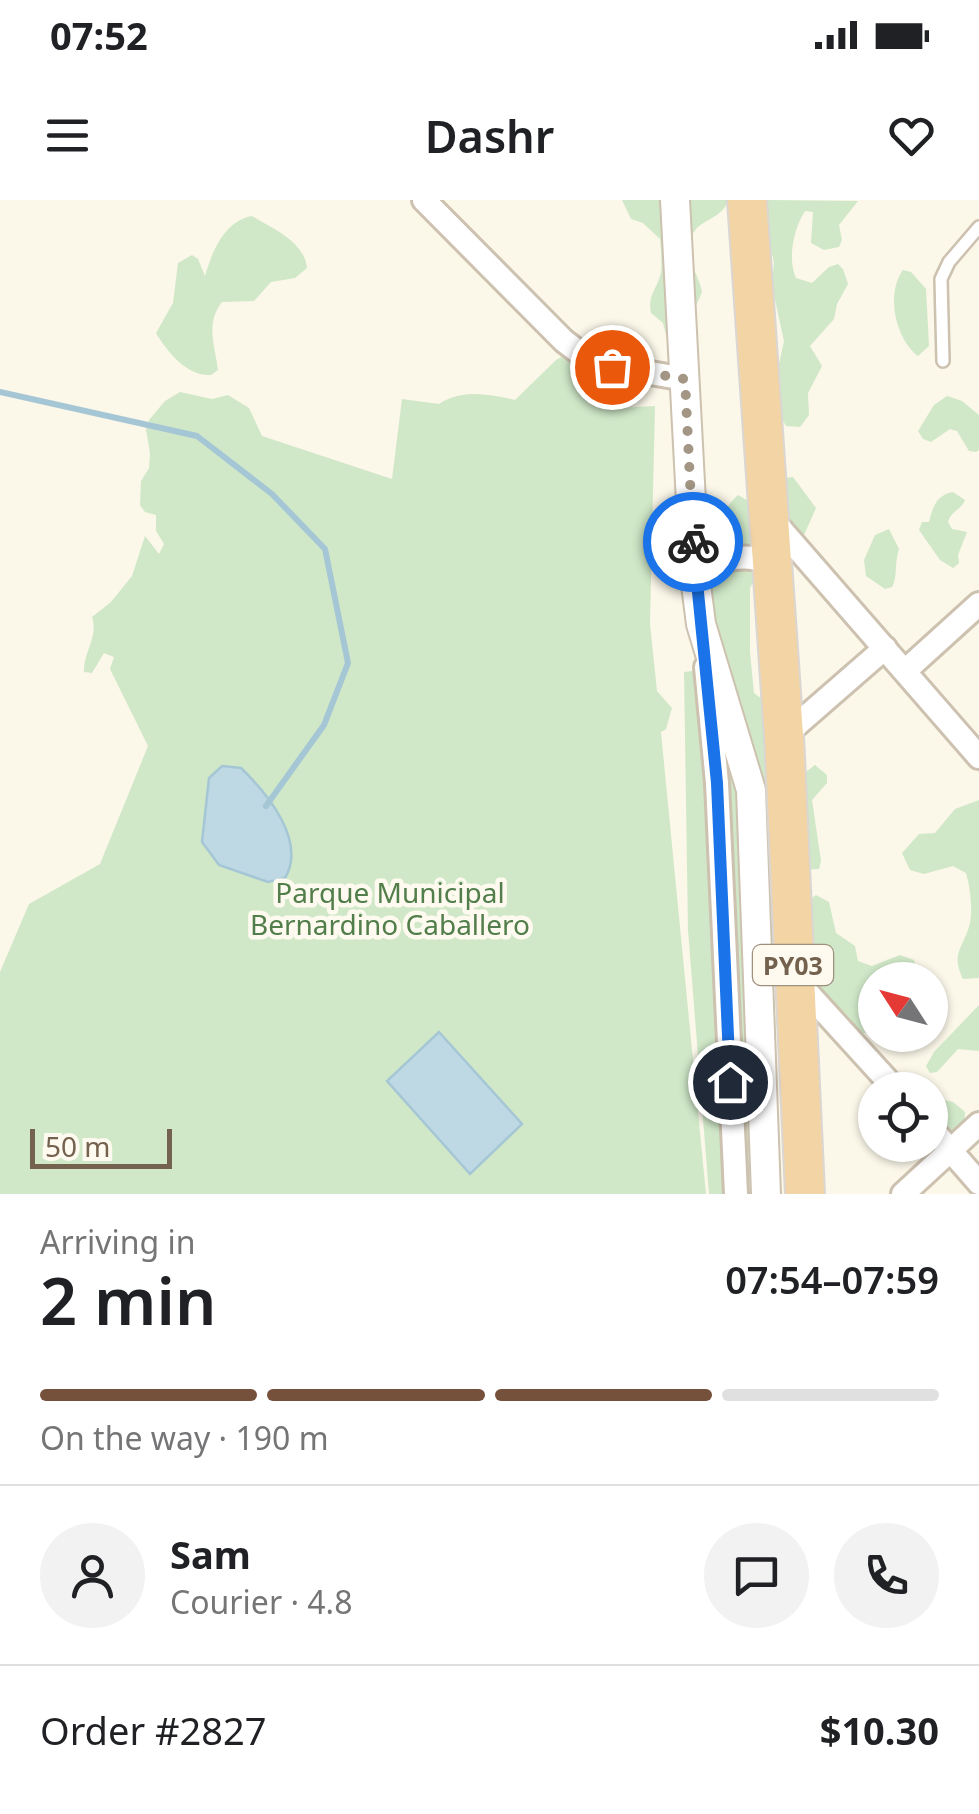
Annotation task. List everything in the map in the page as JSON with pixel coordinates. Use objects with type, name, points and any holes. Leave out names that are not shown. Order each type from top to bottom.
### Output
[{"type":"highway","name":"PY03","points":[[746,200],[784,736],[804,1194]]},
{"type":"street","points":[[424,200],[586,360],[685,379]]},
{"type":"street","points":[[675,200],[695,577],[717,783],[736,1194]]},
{"type":"street","points":[[768,515],[979,757]]},
{"type":"street","points":[[695,577],[711,564],[725,561],[758,558],[769,562],[791,554],[812,564]]},
{"type":"street","points":[[905,671],[979,604]]},
{"type":"street","points":[[701,624],[752,790],[766,1194]]},
{"type":"street","points":[[784,736],[884,648]]},
{"type":"street","points":[[794,978],[880,1072]]},
{"type":"street","points":[[903,1194],[979,1124]]},
{"type":"street","points":[[948,1147],[979,1183]]},
{"type":"lane","points":[[943,361],[941,279],[949,262],[979,228]]},
{"type":"green space","points":[[622,200],[728,200],[720,213],[696,230],[690,246],[702,292],[689,330],[698,355],[695,370],[674,367],[663,323],[651,313],[652,296],[661,272],[660,239],[643,223],[631,219]]},
{"type":"green space","points":[[768,200],[858,201],[839,225],[839,247],[824,250],[811,243],[813,212],[805,211],[795,234],[792,261],[796,278],[812,283],[838,264],[848,284],[834,319],[810,346],[822,366],[808,393],[809,415],[800,427],[786,426],[778,412],[779,364],[784,341],[772,286],[774,262],[766,232]]},
{"type":"green space","points":[[252,216],[294,243],[307,268],[295,278],[271,282],[254,301],[222,302],[212,327],[218,370],[202,375],[186,368],[156,333],[173,303],[178,263],[192,255],[205,276],[227,231]]},
{"type":"green space","points":[[903,270],[911,272],[926,289],[929,346],[918,356],[904,339],[895,316],[895,291]]},
{"type":"green space","name":"Parque Municipal Bernardino Caballero","points":[[571,352],[606,372],[615,387],[616,408],[655,406],[650,624],[657,691],[672,708],[666,729],[661,732],[706,1194],[0,1194],[0,972],[29,904],[100,864],[148,746],[110,669],[114,657],[104,653],[92,673],[84,672],[94,631],[92,617],[111,602],[132,576],[145,536],[159,554],[164,544],[156,531],[156,515],[145,512],[140,505],[141,481],[149,468],[149,420],[165,401],[180,392],[212,399],[228,395],[249,408],[262,436],[392,479],[402,399],[439,404],[457,396],[476,394],[515,400],[556,360]]},
{"type":"green space","points":[[947,396],[962,401],[979,415],[976,452],[969,451],[957,431],[950,429],[931,442],[918,431],[934,405]]},
{"type":"green space","points":[[793,477],[816,508],[800,544],[776,522],[785,478]]},
{"type":"green space","points":[[953,492],[965,500],[948,522],[952,529],[967,532],[959,563],[953,568],[940,560],[919,530],[922,522],[929,522],[939,499]]},
{"type":"green space","points":[[738,495],[752,503],[758,574],[750,588],[754,693],[796,725],[803,774],[815,765],[827,775],[827,783],[812,800],[819,869],[803,870],[797,848],[771,949],[781,1194],[709,1194],[688,930],[684,672],[720,667],[712,636],[707,555],[713,552],[723,513]]},
{"type":"green space","points":[[889,529],[899,549],[894,583],[885,589],[866,576],[864,560],[875,535]]},
{"type":"green space","points":[[979,800],[979,978],[963,979],[958,956],[971,912],[966,873],[953,866],[924,874],[910,870],[902,853],[919,834],[935,833],[955,809]]},
{"type":"green space","points":[[816,895],[829,902],[836,933],[855,946],[861,962],[858,1033],[821,993],[817,977],[809,975],[803,904]]},
{"type":"green space","points":[[900,955],[914,962],[882,962]]},
{"type":"green space","points":[[979,1005],[979,1051],[958,1049],[937,1072],[929,1072],[926,1066],[934,1052],[948,1052],[948,1037]]},
{"type":"green space","points":[[948,1101],[965,1112],[963,1142],[948,1147]]},
{"type":"water","points":[[222,766],[241,768],[281,818],[291,849],[285,878],[268,882],[219,865],[202,842],[209,778]]},
{"type":"water","points":[[439,1032],[522,1124],[470,1174],[387,1081]]},
{"type":"waterway","points":[[0,392],[197,436],[272,494],[325,549],[348,663],[324,725],[266,806]]},
{"type":"way so far","points":[[612,367],[685,379],[693,542]]},
{"type":"route","points":[[693,542],[717,783],[730,1082]]}]
